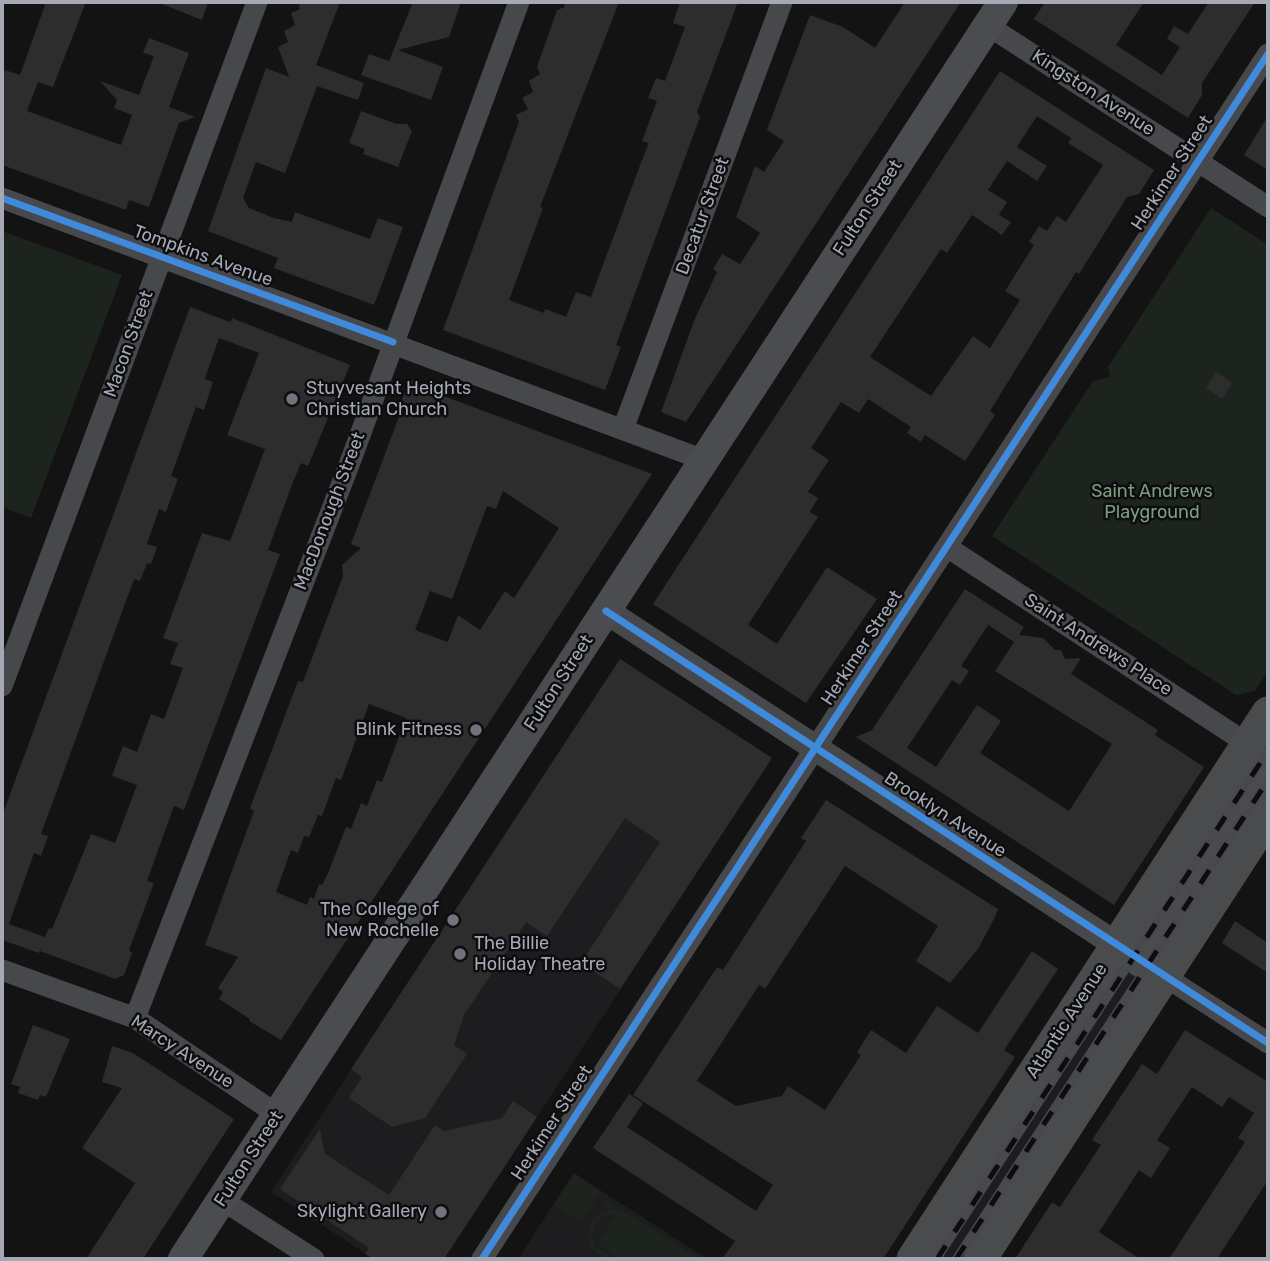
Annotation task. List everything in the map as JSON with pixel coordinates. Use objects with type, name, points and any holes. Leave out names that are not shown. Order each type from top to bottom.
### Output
[{"type":"main road","name":"Fulton Street","points":[[183,1259],[995,13]]},
{"type":"main road","points":[[1141,960],[1258,754],[1268,713]]},
{"type":"main road","name":"Atlantic Avenue","points":[[913,1259],[1141,960],[1268,816]]},
{"type":"main road","name":"Atlantic Avenue","points":[[980,1259],[1141,960]]},
{"type":"street","name":"Macon Street","points":[[2,686],[257,2]]},
{"type":"street","name":"MacDonough Street","points":[[135,1018],[393,342],[519,2]]},
{"type":"street","name":"Decatur Street","points":[[623,429],[782,2]]},
{"type":"street","name":"Kingston Avenue","points":[[995,13],[1198,162],[1268,207]]},
{"type":"street","name":"Herkimer Street","points":[[482,1259],[1268,54]]},
{"type":"street","name":"Tompkins Avenue","points":[[2,198],[704,460]]},
{"type":"street","name":"Saint Andrews Place","points":[[947,547],[1258,754]]},
{"type":"street","name":"Brooklyn Avenue","points":[[606,611],[1268,1043]]},
{"type":"street","name":"Marcy Avenue","points":[[2,970],[135,1018],[278,1115]]},
{"type":"street","points":[[222,1200],[314,1259]]},
{"type":"shaded area","points":[[620,659],[772,758],[444,1259],[374,1259],[271,1192]]},
{"type":"shaded area","points":[[1268,739],[1268,802],[969,1259],[929,1259]]},
{"type":"shaded area","points":[[574,1173],[707,1259],[518,1259]]},
{"type":"green space","name":"Saint Andrews Playground","points":[[1211,208],[1268,245],[1268,671],[1255,691],[1236,695],[992,536],[1093,381],[1110,377],[1108,367]]},
{"type":"green space","points":[[2,231],[122,275],[31,518],[2,507]]},
{"type":"green space","points":[[574,1173],[601,1192],[581,1222],[554,1204]]},
{"type":"green space","points":[[605,1199],[699,1259],[620,1259],[597,1244],[616,1215],[608,1215],[597,1221],[592,1234],[597,1247],[614,1259],[599,1255],[590,1246],[588,1233],[592,1219],[610,1209],[602,1203]]},
{"type":"building","points":[[46,2],[86,2],[53,87],[38,82],[27,111],[121,145],[132,115],[114,108],[117,100],[100,81],[139,95],[154,56],[143,53],[149,38],[189,53],[169,107],[195,117],[179,123],[149,207],[129,200],[126,210],[2,165],[2,79],[5,70],[20,75]]},
{"type":"building","points":[[157,2],[208,2],[202,20]]},
{"type":"building","points":[[298,2],[340,2],[316,65],[364,83],[358,100],[317,86],[285,173],[256,162],[243,198],[249,208],[274,218],[292,222],[295,212],[370,239],[378,218],[403,227],[374,305],[274,268],[278,258],[208,231],[266,68],[289,77],[278,47],[288,42],[284,31],[295,25],[291,13],[300,9]]},
{"type":"building","points":[[413,2],[461,2],[449,37],[398,50],[443,67],[431,100],[361,75],[369,54],[389,61]]},
{"type":"building","points":[[563,2],[619,2],[540,207],[543,208],[509,300],[544,313],[545,309],[566,317],[576,292],[591,297],[649,143],[642,141],[657,101],[648,98],[656,78],[665,81],[685,27],[673,23],[680,2],[738,2],[697,112],[700,117],[616,345],[621,347],[605,390],[443,330],[519,122],[516,115],[528,109],[522,98],[533,92],[529,81],[540,74],[537,67],[557,10],[565,7]]},
{"type":"building","points":[[905,2],[961,2],[686,422],[661,412],[694,321],[717,272],[713,269],[722,254],[740,264],[760,233],[736,217],[755,166],[764,172],[784,141],[767,130],[810,15],[843,27],[875,48]]},
{"type":"building","points":[[1045,2],[1144,2],[1116,45],[1162,75],[1180,47],[1167,39],[1174,26],[1188,34],[1209,2],[1255,2],[1202,83],[1202,95],[1188,118],[1034,19]]},
{"type":"building","points":[[1000,71],[1154,170],[1139,194],[1127,197],[1079,274],[1076,272],[990,411],[995,415],[965,461],[925,435],[921,442],[907,433],[911,427],[868,399],[859,413],[841,402],[811,448],[829,460],[808,492],[818,498],[810,512],[818,517],[748,625],[777,644],[827,567],[877,599],[806,703],[653,604]],"holes":[[[1037,116],[1071,138],[1068,143],[1103,165],[1066,222],[1057,216],[1047,231],[1039,226],[1029,242],[1034,245],[1005,291],[1020,300],[990,348],[973,336],[931,396],[870,357],[941,249],[947,253],[972,215],[1002,235],[1011,222],[999,215],[1007,202],[988,190],[1007,161],[1037,181],[1047,166],[1017,147]]]},
{"type":"building","points":[[361,111],[397,124],[407,124],[412,131],[398,167],[363,154],[365,149],[349,143]]},
{"type":"building","points":[[1268,116],[1268,170],[1244,155]]},
{"type":"building","points":[[190,307],[230,322],[232,318],[350,365],[308,466],[301,463],[293,482],[268,550],[280,554],[184,810],[174,806],[147,881],[154,883],[129,950],[132,953],[124,975],[115,979],[40,951],[44,940],[39,953],[2,940],[2,816]],"holes":[[[219,338],[259,353],[227,435],[265,449],[230,541],[202,533],[163,638],[178,643],[170,664],[183,668],[164,719],[151,714],[137,752],[123,746],[112,776],[137,785],[115,843],[91,834],[52,929],[49,928],[45,937],[9,924],[34,853],[41,856],[48,836],[41,834],[134,579],[140,581],[147,563],[151,564],[157,547],[147,544],[159,509],[166,512],[178,479],[171,476],[196,407],[204,410],[213,382],[205,379]]]},
{"type":"building","points":[[1216,372],[1232,383],[1222,399],[1206,388]]},
{"type":"building","points":[[410,379],[435,388],[433,392],[652,474],[281,1040],[219,999],[223,992],[218,988],[238,957],[205,945],[254,811],[250,808],[298,681],[303,682],[343,576],[342,565],[361,548],[351,544],[403,406],[400,405]],"holes":[[[503,491],[559,528],[514,598],[505,591],[480,630],[458,615],[448,642],[415,630],[430,591],[452,599],[487,506],[496,509]],[[369,704],[406,718],[382,782],[377,780],[367,806],[361,803],[351,829],[346,827],[329,871],[322,885],[319,884],[314,899],[310,897],[307,905],[276,892],[291,850],[298,853],[304,836],[309,837],[318,815],[322,816],[336,778],[341,780]]]},
{"type":"building","points":[[965,589],[1024,627],[1019,635],[1043,638],[1055,650],[1061,650],[1065,659],[1081,658],[1071,674],[1158,730],[1155,735],[1204,767],[1114,905],[856,737],[872,730]],"holes":[[[988,625],[1014,642],[995,671],[1112,744],[1069,811],[980,753],[1001,721],[977,705],[936,767],[907,748],[952,680],[960,685],[969,671],[961,666]]]},
{"type":"building","points":[[620,659],[772,758],[620,989],[581,963],[660,842],[625,818],[547,936],[526,922],[464,1015],[454,1045],[467,1054],[425,1118],[392,1127],[349,1098],[362,1077],[351,1069]]},
{"type":"building","points":[[826,800],[998,909],[994,919],[978,949],[950,983],[916,961],[938,926],[845,866],[765,989],[759,985],[697,1081],[736,1106],[782,1096],[788,1086],[825,1110],[861,1055],[857,1052],[871,1030],[906,1053],[937,1006],[978,1033],[1032,951],[1058,969],[1004,1050],[1015,1057],[883,1259],[722,1259],[735,1241],[593,1148],[629,1094],[643,1103],[627,1127],[756,1211],[773,1185],[633,1095],[713,973],[718,967],[723,970],[806,841],[801,838]]},
{"type":"building","points":[[1235,921],[1268,943],[1268,973],[1222,943]]},
{"type":"building","points":[[33,1025],[70,1039],[46,1097],[40,1095],[38,1100],[18,1093],[20,1087],[11,1084]]},
{"type":"building","points":[[1185,1030],[1268,1082],[1268,1180],[1217,1259],[1169,1259],[1245,1142],[1238,1138],[1254,1113],[1229,1097],[1222,1107],[1192,1087],[1157,1140],[1170,1148],[1151,1178],[1139,1170],[1099,1232],[1140,1259],[1015,1259],[1052,1202],[1060,1207],[1101,1145],[1092,1140],[1142,1064],[1157,1074]]},
{"type":"building","points":[[112,1046],[133,1053],[234,1119],[143,1259],[86,1259],[135,1183],[82,1148],[122,1088],[102,1082]]},
{"type":"building","points":[[513,1101],[537,1117],[444,1259],[374,1259],[365,1254],[369,1248],[280,1189],[320,1129],[325,1154],[389,1195],[435,1125],[444,1131],[502,1118]]},
{"type":"railway","points":[[937,1259],[1268,751]]},
{"type":"railway","points":[[956,1259],[1268,780]]},
{"type":"cycle path","points":[[482,1259],[1268,54]]},
{"type":"cycle path","points":[[2,198],[393,342]]},
{"type":"cycle path","points":[[606,611],[1268,1043]]},
{"type":"place","name":"Stuyvesant Heights Christian Church","points":[[292,399]]},
{"type":"place","name":"Blink Fitness","points":[[476,730]]},
{"type":"place","name":"The College of New Rochelle","points":[[453,920]]},
{"type":"place","name":"The Billie Holiday Theatre","points":[[460,954]]},
{"type":"place","name":"Skylight Gallery","points":[[441,1212]]}]
